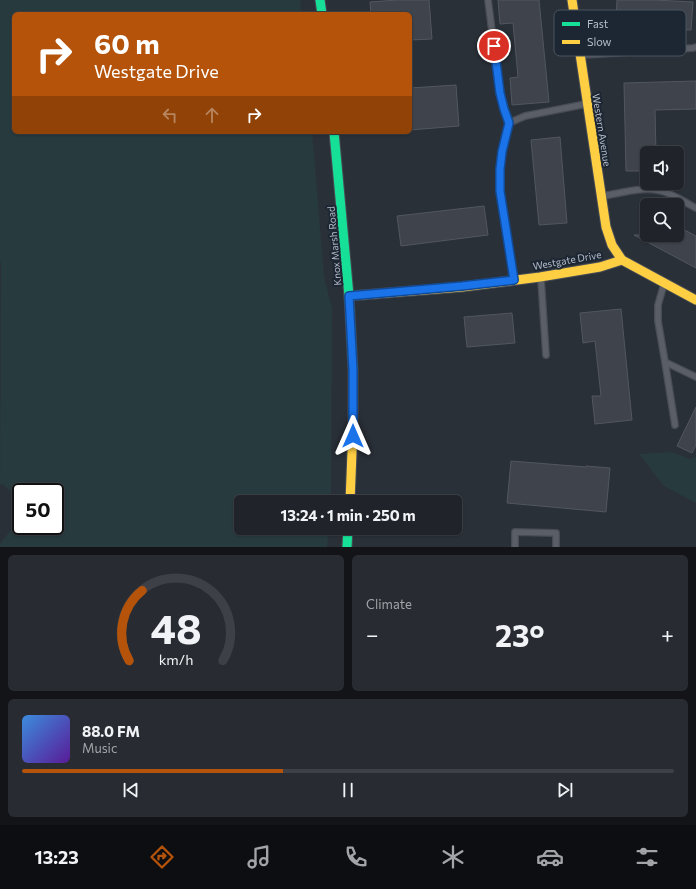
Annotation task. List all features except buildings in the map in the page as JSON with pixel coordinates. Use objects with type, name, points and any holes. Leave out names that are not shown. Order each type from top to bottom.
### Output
[{"type":"street","points":[[320,0],[322,12]]},
{"type":"street","name":"Western Avenue","points":[[572,0],[573,10]]},
{"type":"street","name":"Western Avenue","points":[[580,56],[586,104],[606,227],[612,244],[622,260]]},
{"type":"street","name":"Knox Marsh Road","points":[[334,134],[349,296],[353,385],[353,436],[350,495]]},
{"type":"street","points":[[622,260],[696,300]]},
{"type":"street","name":"Westgate Drive","points":[[349,296],[462,286],[540,277],[600,267],[622,260]]},
{"type":"street","points":[[347,547],[348,535]]},
{"type":"lane","points":[[488,0],[500,93],[509,123],[502,152],[500,191],[514,280]]},
{"type":"lane","points":[[686,49],[696,47]]},
{"type":"lane","points":[[509,123],[525,116],[586,104]]},
{"type":"lane","points":[[602,196],[640,190],[651,190],[664,192],[696,208]]},
{"type":"lane","points":[[540,277],[546,355]]},
{"type":"lane","points":[[665,283],[658,305],[658,320],[675,425]]},
{"type":"lane","points":[[665,362],[696,377]]},
{"type":"lane","points":[[515,547],[515,532],[556,533],[556,547]]},
{"type":"green space","points":[[0,0],[300,0],[301,12],[12,12],[12,134],[312,134],[324,277],[332,308],[331,495],[234,495],[234,535],[328,535],[327,547],[0,547],[0,544],[12,528],[12,535],[64,535],[64,483],[12,483],[12,492],[4,485],[0,484]]},
{"type":"green space","points":[[671,452],[690,459],[696,457],[696,503],[664,486],[639,454]]},
{"type":"traffic: fast","points":[[320,0],[322,12]]},
{"type":"traffic: fast","points":[[334,134],[349,296],[353,370],[353,427]]},
{"type":"traffic: fast","points":[[347,547],[348,535]]},
{"type":"traffic: slow","points":[[572,0],[573,10]]},
{"type":"traffic: slow","points":[[580,56],[606,227],[612,245],[622,260],[696,300]]},
{"type":"traffic: slow","points":[[349,296],[462,287],[540,277],[600,267],[622,260]]},
{"type":"traffic: slow","points":[[350,495],[353,427]]},
{"type":"route","points":[[353,436],[353,370],[349,296],[514,280],[500,191],[502,152],[509,123],[500,93],[494,46]]}]
